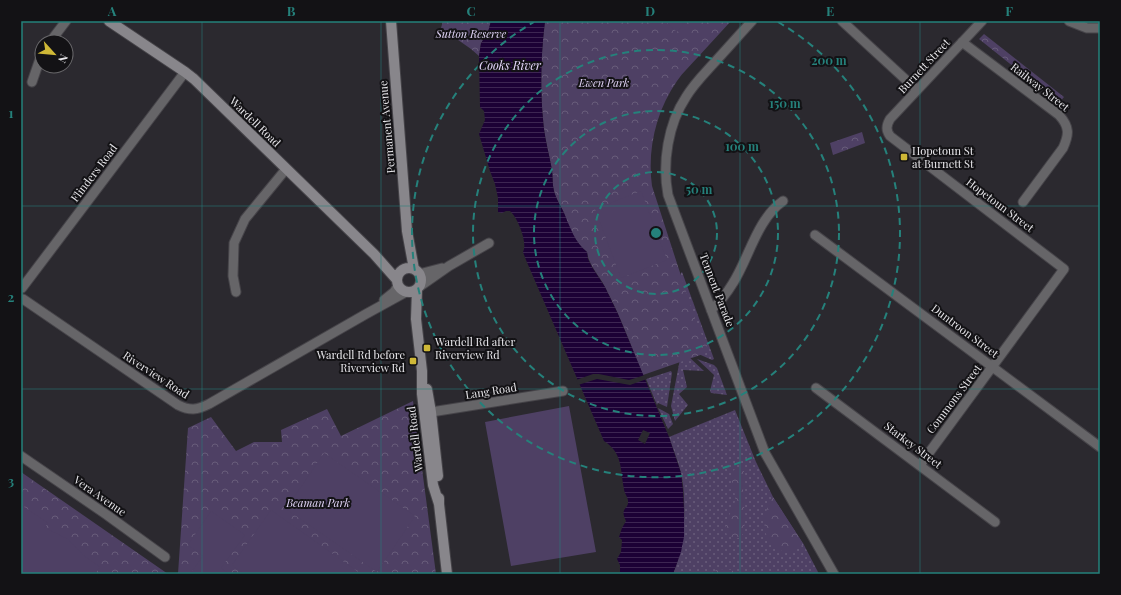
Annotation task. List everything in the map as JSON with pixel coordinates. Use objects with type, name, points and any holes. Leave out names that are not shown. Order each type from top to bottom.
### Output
[{"type":"main road","name":"Wardell Road","points":[[108,21],[197,82],[374,254],[405,275],[401,290],[413,291],[422,371],[428,391],[439,485],[439,504],[448,574]]},
{"type":"main road","name":"Permanent Avenue","points":[[390,21],[407,231],[405,275],[421,281],[413,291]]},
{"type":"street","points":[[56,34],[66,21]]},
{"type":"street","name":"Tennent Parade","points":[[752,21],[696,83],[678,111],[668,145],[668,195],[765,453],[834,574]]},
{"type":"street","points":[[842,21],[917,90]]},
{"type":"street","name":"Burnett Street","points":[[886,128],[890,120],[982,21]]},
{"type":"street","points":[[1068,21],[1087,28],[1100,28]]},
{"type":"street","name":"Railway Street","points":[[962,42],[1059,115],[1068,130],[1067,139],[1063,148],[1023,202]]},
{"type":"street","name":"Flinders Road","points":[[22,288],[184,72]]},
{"type":"street","points":[[32,82],[35,74]]},
{"type":"street","name":"Hopetoun Street","points":[[886,128],[890,136],[1064,269]]},
{"type":"street","points":[[236,292],[233,276],[234,243],[245,220],[286,169]]},
{"type":"street","points":[[711,310],[733,283],[766,217],[783,201]]},
{"type":"street","name":"Duntroon Street","points":[[815,235],[1100,448]]},
{"type":"street","points":[[405,275],[426,273],[449,266],[489,243]]},
{"type":"street","name":"Riverview Road","points":[[22,301],[178,405],[185,409],[194,409],[202,408],[366,314],[413,291],[449,266]]},
{"type":"street","name":"Commons Street","points":[[920,465],[1064,269]]},
{"type":"street","name":"Riverview Road","points":[[366,314],[389,296],[405,275]]},
{"type":"street","points":[[22,288],[25,295],[22,301]]},
{"type":"street","name":"Starkey Street","points":[[816,388],[995,522]]},
{"type":"street","name":"Lang Road","points":[[431,413],[563,391]]},
{"type":"street","name":"Vera Avenue","points":[[21,456],[165,556]]},
{"type":"green space","name":"Sutton Reserve","points":[[443,21],[491,21],[488,32],[481,43],[479,56],[441,28]]},
{"type":"green space","name":"Ewen Park","points":[[545,21],[731,21],[682,75],[670,93],[655,131],[651,159],[652,186],[695,319],[709,352],[643,375],[603,283],[592,266],[587,252],[579,244],[568,224],[554,191],[552,170],[545,138],[541,95],[541,70]]},
{"type":"green space","points":[[665,21],[686,21],[677,32]]},
{"type":"green space","points":[[984,34],[1064,97],[1059,103],[979,39]]},
{"type":"green space","points":[[862,132],[865,143],[833,155],[830,143]]},
{"type":"green space","points":[[641,191],[667,260],[621,278],[595,209]]},
{"type":"green space","points":[[682,272],[714,359],[712,360],[694,352],[673,307]]},
{"type":"green space","points":[[689,357],[704,371],[683,370],[687,387],[679,394],[688,405],[675,421],[671,406],[680,359]]},
{"type":"green space","points":[[697,359],[714,365],[717,368],[727,395],[711,393],[710,391],[714,375]]},
{"type":"green space","points":[[671,371],[672,373],[667,407],[658,403],[657,405],[646,379]]},
{"type":"green space","name":"Beaman Park","points":[[413,401],[436,574],[178,574],[188,428],[211,417],[236,451],[254,442],[282,442],[281,430],[327,409],[341,436]]},
{"type":"green space","points":[[569,406],[596,552],[511,566],[485,422]]},
{"type":"green space","points":[[658,408],[669,414],[673,424],[668,429]]},
{"type":"green space","points":[[735,410],[756,462],[773,497],[804,545],[819,574],[673,574],[683,538],[684,498],[681,473],[669,437]]},
{"type":"green space","points":[[324,453],[415,516],[377,572],[286,509]]},
{"type":"green space","points":[[740,467],[744,470],[744,532],[740,538],[734,538],[727,535],[726,526],[735,501],[732,472],[736,468]]},
{"type":"green space","points":[[21,472],[168,574],[21,574]]},
{"type":"green space","points":[[773,497],[804,545],[790,553],[781,551],[773,546],[768,540],[764,526],[766,511]]},
{"type":"green space","points":[[21,505],[48,523],[44,529],[68,539],[83,555],[100,567],[95,574],[21,574]]},
{"type":"green space","points":[[271,510],[361,574],[244,574],[232,565]]},
{"type":"green space","points":[[211,511],[245,535],[221,568],[229,574],[190,574],[203,556],[188,545]]},
{"type":"green space","points":[[719,569],[732,570],[736,574],[710,574]]},
{"type":"water","name":"Cooks River","points":[[491,21],[545,21],[541,70],[541,95],[544,132],[552,170],[555,194],[573,234],[579,244],[587,252],[588,259],[592,267],[605,287],[618,314],[669,437],[681,473],[684,510],[684,537],[681,552],[673,574],[620,574],[620,565],[617,559],[621,552],[622,540],[619,537],[626,521],[624,511],[628,501],[624,490],[618,456],[615,451],[604,441],[526,260],[523,252],[523,237],[519,225],[510,211],[502,213],[498,212],[498,198],[495,184],[479,134],[485,120],[484,111],[480,107],[479,56],[481,43],[488,32]]},
{"type":"pier","points":[[593,374],[629,380],[645,375],[647,379],[630,385],[597,379],[578,385],[576,380]]},
{"type":"pier","points":[[643,430],[650,433],[645,444],[638,440]]},
{"type":"place","name":"Hopetoun St at Burnett St","points":[[904,157]]},
{"type":"place","name":"Wardell Rd after Riverview Rd","points":[[427,348]]},
{"type":"place","name":"Wardell Rd before Riverview Rd","points":[[413,361]]}]
